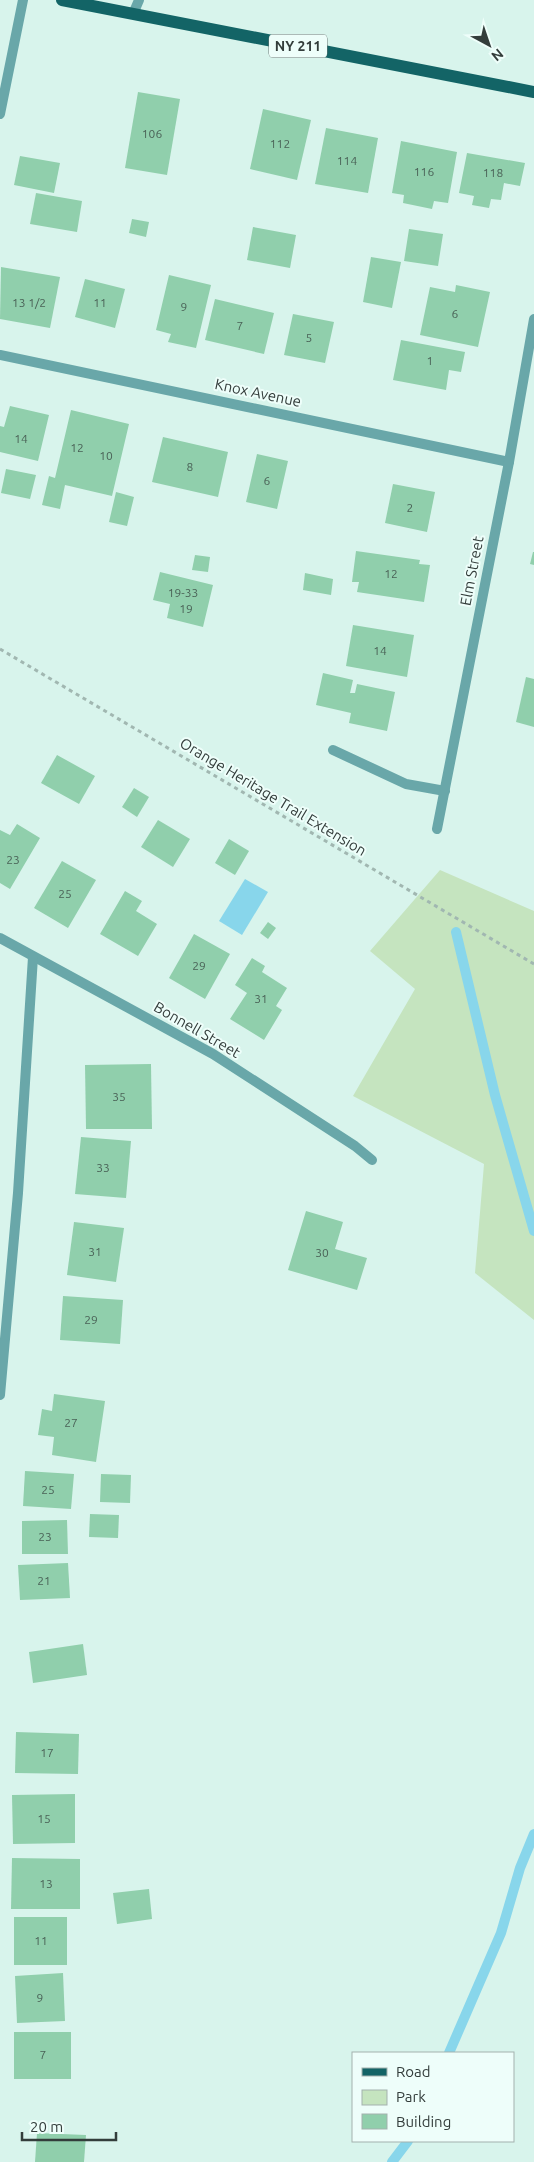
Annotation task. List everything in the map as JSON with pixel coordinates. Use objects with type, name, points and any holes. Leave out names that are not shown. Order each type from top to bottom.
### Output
[{"type":"main road","name":"NY 211","points":[[62,0],[534,92]]},
{"type":"street","points":[[0,114],[23,0]]},
{"type":"street","points":[[133,14],[139,0]]},
{"type":"street","name":"Elm Street","points":[[437,829],[509,462],[534,319]]},
{"type":"street","name":"Knox Avenue","points":[[0,355],[509,462]]},
{"type":"street","points":[[333,750],[406,784],[445,791]]},
{"type":"street","name":"Bonnell Street","points":[[0,938],[213,1054],[355,1146],[372,1160]]},
{"type":"street","points":[[0,1395],[18,1193],[33,957]]},
{"type":"path","name":"Orange Heritage Trail Extension","points":[[0,649],[534,964]]},
{"type":"green space","points":[[440,870],[534,911],[534,1320],[475,1273],[484,1164],[353,1096],[415,989],[370,951]]},
{"type":"water","points":[[245,879],[268,892],[242,935],[219,921]]},
{"type":"building","points":[[138,92],[180,99],[167,175],[125,168]]},
{"type":"building","points":[[263,109],[311,120],[297,180],[250,169]]},
{"type":"building","points":[[326,128],[378,138],[368,193],[315,184]]},
{"type":"building","points":[[401,141],[457,152],[448,203],[434,201],[432,209],[403,203],[404,195],[392,193]]},
{"type":"building","points":[[467,153],[525,163],[520,186],[504,183],[501,200],[491,199],[489,208],[472,205],[474,196],[459,193]]},
{"type":"building","points":[[20,156],[60,163],[54,193],[14,185]]},
{"type":"building","points":[[36,193],[82,201],[77,232],[30,224]]},
{"type":"building","points":[[132,219],[149,222],[146,237],[129,233]]},
{"type":"building","points":[[253,227],[296,235],[290,268],[247,260]]},
{"type":"building","points":[[409,229],[443,234],[438,266],[404,261]]},
{"type":"building","points":[[371,257],[401,262],[392,308],[363,302]]},
{"type":"building","points":[[1,267],[60,277],[50,328],[0,319]]},
{"type":"building","points":[[169,275],[211,285],[196,348],[168,342],[171,334],[156,330]]},
{"type":"building","points":[[85,279],[125,289],[115,328],[75,317]]},
{"type":"building","points":[[456,285],[490,292],[478,347],[420,335],[430,287],[455,292]]},
{"type":"building","points":[[215,299],[274,313],[264,354],[205,340]]},
{"type":"building","points":[[293,314],[334,322],[325,363],[284,355]]},
{"type":"building","points":[[401,340],[465,352],[461,372],[449,370],[446,390],[393,380]]},
{"type":"building","points":[[10,406],[49,415],[38,461],[0,452],[0,426],[4,427]]},
{"type":"building","points":[[71,410],[129,424],[112,496],[65,485],[60,509],[42,505],[49,476],[55,478]]},
{"type":"building","points":[[163,437],[228,452],[218,497],[152,482]]},
{"type":"building","points":[[257,454],[288,461],[277,509],[246,502]]},
{"type":"building","points":[[6,469],[36,475],[30,499],[1,493]]},
{"type":"building","points":[[393,484],[435,492],[427,532],[385,523]]},
{"type":"building","points":[[116,492],[134,497],[127,526],[109,522]]},
{"type":"building","points":[[356,551],[420,560],[419,564],[430,565],[424,602],[357,592],[359,582],[352,582]]},
{"type":"building","points":[[534,552],[534,565],[530,564]]},
{"type":"building","points":[[195,555],[210,557],[208,572],[192,570]]},
{"type":"building","points":[[160,572],[213,585],[203,627],[167,618],[170,604],[153,600]]},
{"type":"building","points":[[305,573],[333,579],[331,595],[303,590]]},
{"type":"building","points":[[353,625],[414,635],[407,677],[346,666]]},
{"type":"building","points":[[323,673],[353,680],[350,693],[355,693],[357,684],[395,692],[387,731],[349,723],[351,713],[316,705]]},
{"type":"building","points":[[526,677],[534,679],[534,727],[516,722]]},
{"type":"building","points":[[57,755],[95,776],[79,804],[41,783]]},
{"type":"building","points":[[134,788],[149,797],[137,817],[122,807]]},
{"type":"building","points":[[158,820],[190,839],[173,867],[141,847]]},
{"type":"building","points":[[17,824],[40,838],[10,889],[0,883],[0,830],[10,835]]},
{"type":"building","points":[[229,839],[249,851],[235,875],[215,863]]},
{"type":"building","points":[[62,861],[96,880],[68,928],[34,908]]},
{"type":"building","points":[[125,891],[142,901],[136,911],[157,924],[138,956],[100,934]]},
{"type":"building","points":[[268,922],[276,928],[268,939],[260,933]]},
{"type":"building","points":[[194,934],[230,954],[205,999],[169,978]]},
{"type":"building","points":[[252,958],[265,966],[262,972],[287,988],[276,1006],[282,1010],[264,1040],[230,1019],[247,993],[235,985]]},
{"type":"building","points":[[151,1064],[152,1129],[86,1129],[85,1065]]},
{"type":"building","points":[[81,1137],[131,1141],[126,1198],[75,1194]]},
{"type":"building","points":[[306,1211],[343,1222],[335,1249],[367,1258],[357,1290],[288,1270]]},
{"type":"building","points":[[74,1222],[124,1228],[116,1282],[67,1275]]},
{"type":"building","points":[[63,1296],[123,1300],[120,1344],[60,1340]]},
{"type":"building","points":[[54,1394],[105,1401],[96,1462],[52,1455],[54,1437],[38,1435],[42,1409],[52,1411]]},
{"type":"building","points":[[25,1471],[74,1474],[71,1509],[23,1506]]},
{"type":"building","points":[[101,1474],[131,1475],[130,1503],[100,1502]]},
{"type":"building","points":[[90,1514],[119,1515],[118,1538],[89,1537]]},
{"type":"building","points":[[67,1520],[68,1554],[22,1554],[22,1521]]},
{"type":"building","points":[[68,1563],[70,1598],[20,1600],[18,1565]]},
{"type":"building","points":[[83,1644],[87,1675],[33,1683],[29,1652]]},
{"type":"building","points":[[16,1732],[79,1734],[78,1774],[15,1773]]},
{"type":"building","points":[[75,1794],[75,1843],[13,1844],[12,1795]]},
{"type":"building","points":[[12,1858],[80,1859],[80,1909],[11,1909]]},
{"type":"building","points":[[149,1889],[152,1919],[117,1924],[113,1893]]},
{"type":"building","points":[[14,1917],[67,1917],[67,1965],[14,1965]]},
{"type":"building","points":[[63,1973],[65,2021],[17,2023],[15,1976]]},
{"type":"building","points":[[14,2032],[71,2032],[71,2079],[14,2079]]},
{"type":"building","points":[[37,2133],[86,2135],[84,2162],[35,2162]]},
{"type":"waterway","points":[[456,932],[495,1095],[534,1231]]},
{"type":"waterway","points":[[449,2052],[501,1933],[520,1868],[534,1834]]},
{"type":"waterway","points":[[392,2162],[407,2142]]}]
